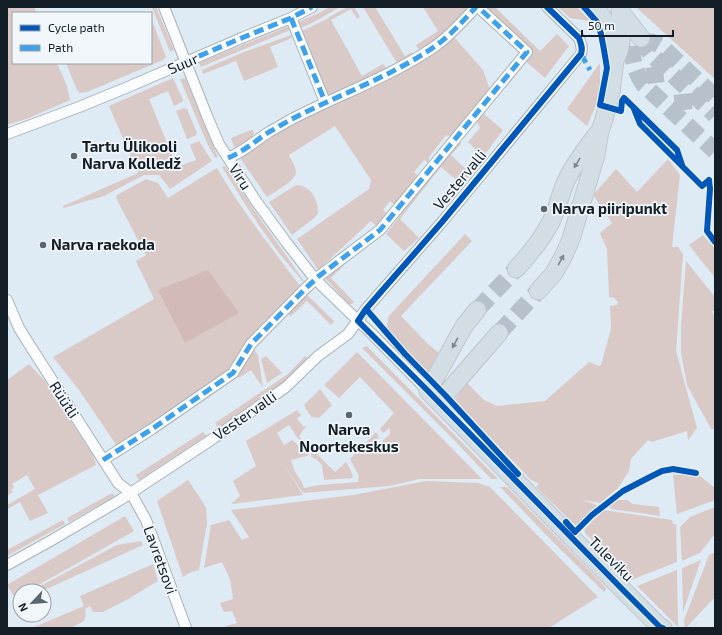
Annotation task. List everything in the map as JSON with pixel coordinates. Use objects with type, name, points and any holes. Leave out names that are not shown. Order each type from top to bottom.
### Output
[{"type":"highway","points":[[538,291],[554,273],[571,239],[596,155],[600,131],[611,92],[615,60],[614,43],[606,21],[595,7]]},
{"type":"highway","points":[[615,60],[619,51],[622,29],[616,8]]},
{"type":"highway","points":[[616,8],[636,42],[622,29]]},
{"type":"highway","points":[[516,269],[531,253],[541,238],[550,222],[566,181],[585,149],[600,131]]},
{"type":"highway","points":[[434,396],[435,380],[464,326],[477,310]]},
{"type":"highway","points":[[434,396],[499,333]]},
{"type":"highway","name":"Tuleviku","points":[[434,396],[661,628]]},
{"type":"street","name":"Viru","points":[[164,7],[219,144],[256,201],[315,279],[358,321]]},
{"type":"street","name":"Suur","points":[[7,134],[79,107],[291,18],[312,7]]},
{"type":"street","points":[[103,460],[152,429],[233,372],[251,344],[315,279],[380,230],[527,52],[477,7],[435,47],[391,72],[325,102],[270,131],[228,158]]},
{"type":"street","name":"Vestervalli","points":[[7,565],[131,493],[214,438],[286,387],[318,356],[348,334],[366,309],[442,222],[581,54],[581,43],[578,38],[547,7]]},
{"type":"street","points":[[291,18],[325,102]]},
{"type":"street","name":"Rüütli","points":[[7,300],[19,328],[28,344],[118,483],[131,493]]},
{"type":"street","name":"Tuleviku","points":[[358,321],[434,396]]},
{"type":"street","name":"Lavretsovi","points":[[131,493],[146,520],[186,628]]},
{"type":"shaded area","points":[[7,7],[34,7],[36,12],[12,12],[12,64],[57,64],[67,86],[70,100],[29,118],[7,125]]},
{"type":"shaded area","points":[[152,7],[156,7],[174,50],[170,52]]},
{"type":"shaded area","points":[[329,7],[340,7],[301,28],[298,22]]},
{"type":"shaded area","points":[[348,7],[354,7],[360,17],[357,19],[351,9],[331,20],[362,76],[383,64],[387,69],[328,98],[302,31]]},
{"type":"shaded area","points":[[363,7],[375,7],[405,56],[412,52],[413,54],[397,63]]},
{"type":"shaded area","points":[[423,7],[472,7],[447,31],[419,50],[416,45],[438,31]]},
{"type":"shaded area","points":[[489,7],[495,7],[540,51],[557,34],[569,46],[545,78],[523,59],[529,51],[489,11]]},
{"type":"shaded area","points":[[558,7],[577,7],[590,21],[570,18]]},
{"type":"shaded area","points":[[636,7],[715,7],[715,79],[639,10]]},
{"type":"shaded area","points":[[152,21],[166,57],[163,60],[87,92],[80,93],[77,90],[66,64],[152,64]]},
{"type":"shaded area","points":[[289,26],[290,30],[288,31],[201,67],[199,63]]},
{"type":"shaded area","points":[[291,35],[292,38],[270,47],[278,67],[244,81],[236,61],[203,74],[202,70],[244,52]]},
{"type":"shaded area","points":[[454,37],[483,70],[490,90],[452,137],[446,135],[429,157],[429,163],[424,160],[414,172],[419,177],[396,206],[390,201],[383,210],[389,215],[377,227],[371,221],[318,270],[297,239],[369,189],[371,180],[335,126],[289,155],[296,169],[296,173],[292,180],[267,197],[240,158],[285,128]]},
{"type":"shaded area","points":[[600,63],[600,91],[587,126],[567,109]]},
{"type":"shaded area","points":[[173,78],[183,100],[182,102],[174,106],[168,91],[149,99],[177,167],[196,160],[190,145],[199,141],[212,161],[170,189],[159,175],[144,175],[104,196],[63,208],[63,206],[138,173],[109,106]]},
{"type":"shaded area","points":[[185,78],[218,157],[215,158],[207,143],[180,79]]},
{"type":"shaded area","points":[[491,101],[492,102],[484,114],[503,130],[483,157],[468,142],[480,128],[476,120]]},
{"type":"shaded area","points":[[184,108],[187,109],[197,133],[195,136],[187,139],[176,111]]},
{"type":"shaded area","points":[[253,130],[254,134],[248,142],[234,147],[231,138]]},
{"type":"shaded area","points":[[458,141],[461,144],[451,155],[471,174],[461,184],[441,167],[400,219],[419,238],[404,251],[386,234]]},
{"type":"shaded area","points":[[668,159],[680,175],[672,247],[678,247],[683,254],[676,351],[697,428],[688,440],[687,431],[652,442],[648,440],[631,459],[629,471],[618,488],[600,503],[582,500],[597,505],[577,526],[536,487],[539,484],[530,479],[455,400],[466,382],[484,400],[497,406],[545,401],[589,362],[599,366],[601,365],[611,329],[610,306],[617,305],[618,302],[614,298],[609,297],[607,249],[600,233],[612,223],[593,195],[616,169],[637,192]]},
{"type":"shaded area","points":[[225,166],[304,281],[303,282],[256,222],[222,167]]},
{"type":"shaded area","points":[[217,168],[246,214],[300,286],[253,336],[232,369],[159,420],[117,446],[79,390],[53,357],[154,299],[136,261],[146,255],[116,198],[117,195],[146,179],[158,183],[168,198]]},
{"type":"shaded area","points":[[296,185],[310,191],[317,204],[318,214],[292,235],[269,202]]},
{"type":"shaded area","points":[[465,234],[472,241],[401,316],[428,344],[439,353],[430,375],[387,328],[388,317]]},
{"type":"shaded area","points":[[703,235],[715,249],[715,278],[689,245]]},
{"type":"shaded area","points":[[343,261],[346,263],[331,278],[354,302],[352,304],[349,304],[324,277],[327,274],[329,276]]},
{"type":"shaded area","points":[[686,261],[715,297],[715,309],[712,312],[715,316],[715,429],[711,429],[687,385],[681,353],[681,326]]},
{"type":"shaded area","points":[[208,270],[239,313],[185,343],[158,290]]},
{"type":"shaded area","points":[[307,295],[334,321],[331,325],[307,301],[291,316],[286,313]]},
{"type":"shaded area","points":[[367,346],[498,479],[491,479],[362,348]]},
{"type":"shaded area","points":[[253,348],[258,355],[263,388],[251,370],[239,378],[235,374]]},
{"type":"shaded area","points":[[357,352],[482,479],[420,479],[389,486],[303,493],[281,460],[303,495],[231,504],[240,496],[233,481],[256,466],[246,441],[297,410],[301,415],[297,419],[304,427],[307,425],[299,436],[310,448],[308,450],[289,425],[277,433],[284,445],[292,440],[309,454],[307,456],[291,460],[295,472],[304,488],[320,485],[358,482],[359,476],[350,459],[376,432],[379,437],[375,442],[378,445],[390,434],[390,428],[383,433],[380,429],[394,413],[360,377],[339,398],[324,385]]},
{"type":"shaded area","points":[[266,356],[282,373],[267,383],[261,359]]},
{"type":"shaded area","points":[[305,356],[308,359],[285,382],[218,428],[215,423],[288,374]]},
{"type":"shaded area","points":[[29,364],[45,381],[94,457],[96,465],[38,495],[48,513],[30,521],[20,502],[7,509],[7,505],[35,489],[27,475],[12,484],[14,487],[11,490],[13,492],[7,496],[7,380]]},
{"type":"shaded area","points":[[320,389],[332,405],[319,418],[311,417],[304,405]]},
{"type":"shaded area","points":[[203,432],[206,436],[139,480],[136,475]]},
{"type":"shaded area","points":[[312,449],[335,472],[346,462],[353,478],[324,480],[322,465],[316,459],[311,457]]},
{"type":"shaded area","points":[[696,473],[715,488],[715,500],[677,514],[673,475]]},
{"type":"shaded area","points":[[188,480],[206,507],[207,523],[199,570],[189,573],[183,577],[157,501]]},
{"type":"shaded area","points":[[426,481],[478,483],[490,487],[598,597],[549,628],[227,628],[226,626],[237,623],[232,611],[224,612],[220,603],[233,599],[230,579],[222,562],[204,568],[211,525],[229,520],[242,540],[249,537],[231,510],[353,495]]},
{"type":"shaded area","points":[[500,487],[507,487],[593,574],[605,587],[606,589],[604,592],[556,545]]},
{"type":"shaded area","points":[[112,493],[115,496],[69,522],[67,518]]},
{"type":"shaded area","points":[[618,500],[627,500],[633,504],[659,507],[660,516],[612,509],[607,505]]},
{"type":"shaded area","points":[[715,507],[715,534],[700,553],[682,561],[680,527],[690,517]]},
{"type":"shaded area","points":[[603,510],[672,520],[673,524],[676,524],[677,562],[631,580],[586,534],[584,530]]},
{"type":"shaded area","points":[[125,516],[134,531],[42,583],[12,583],[12,593],[7,585]]},
{"type":"shaded area","points":[[63,520],[65,524],[7,556],[7,550]]},
{"type":"shaded area","points":[[141,541],[143,545],[52,586],[52,583],[46,583],[117,545]]},
{"type":"shaded area","points":[[715,552],[715,597],[685,628],[684,620],[709,555]]},
{"type":"shaded area","points":[[701,560],[683,612],[682,568]]},
{"type":"shaded area","points":[[153,564],[158,581],[128,599],[103,612],[93,612],[90,606],[85,609],[86,615],[84,621],[71,628],[32,628],[44,623],[52,623],[52,620],[84,606],[80,596]]},
{"type":"shaded area","points":[[677,570],[678,627],[637,586]]},
{"type":"tunnel","points":[[641,38],[652,55],[715,115]]},
{"type":"tunnel","points":[[643,42],[653,42],[662,47],[715,97]]},
{"type":"tunnel","points":[[632,46],[638,76],[644,85],[715,151]]},
{"type":"tunnel","points":[[654,67],[656,83]]},
{"type":"tunnel","points":[[682,94],[684,110]]},
{"type":"tunnel","points":[[477,310],[516,269]]},
{"type":"tunnel","points":[[499,333],[538,291]]},
{"type":"marked path","points":[[185,62],[291,18],[312,7]]},
{"type":"marked path","points":[[228,158],[239,153],[269,132],[290,120],[382,77],[417,58],[445,38],[476,7]]},
{"type":"marked path","points":[[103,460],[152,429],[233,373],[251,344],[305,289],[319,276],[380,230],[527,52],[478,7]]},
{"type":"marked path","points":[[291,18],[325,102]]},
{"type":"marked path","points":[[581,54],[590,70]]},
{"type":"cycle path","points":[[547,7],[579,38],[582,48],[581,54],[442,222],[366,309],[358,321],[624,591],[660,627],[663,628]]},
{"type":"cycle path","points":[[584,7],[597,22],[601,34],[607,68],[600,105],[621,111],[622,101],[624,98],[677,150],[682,165]]},
{"type":"cycle path","points":[[634,109],[640,124],[702,186],[709,180]]},
{"type":"cycle path","points":[[709,180],[710,189],[707,231],[715,242]]},
{"type":"cycle path","points":[[366,309],[405,354],[518,474]]},
{"type":"cycle path","points":[[566,522],[575,532],[592,515],[623,491],[662,471],[673,469],[696,473]]},
{"type":"place","name":"Tartu Ülikooli Narva Kolledž","points":[[74,156]]},
{"type":"place","name":"Narva piiripunkt","points":[[544,209]]},
{"type":"place","name":"Narva raekoda","points":[[43,245]]},
{"type":"place","name":"Narva Noortekeskus","points":[[349,415]]}]
